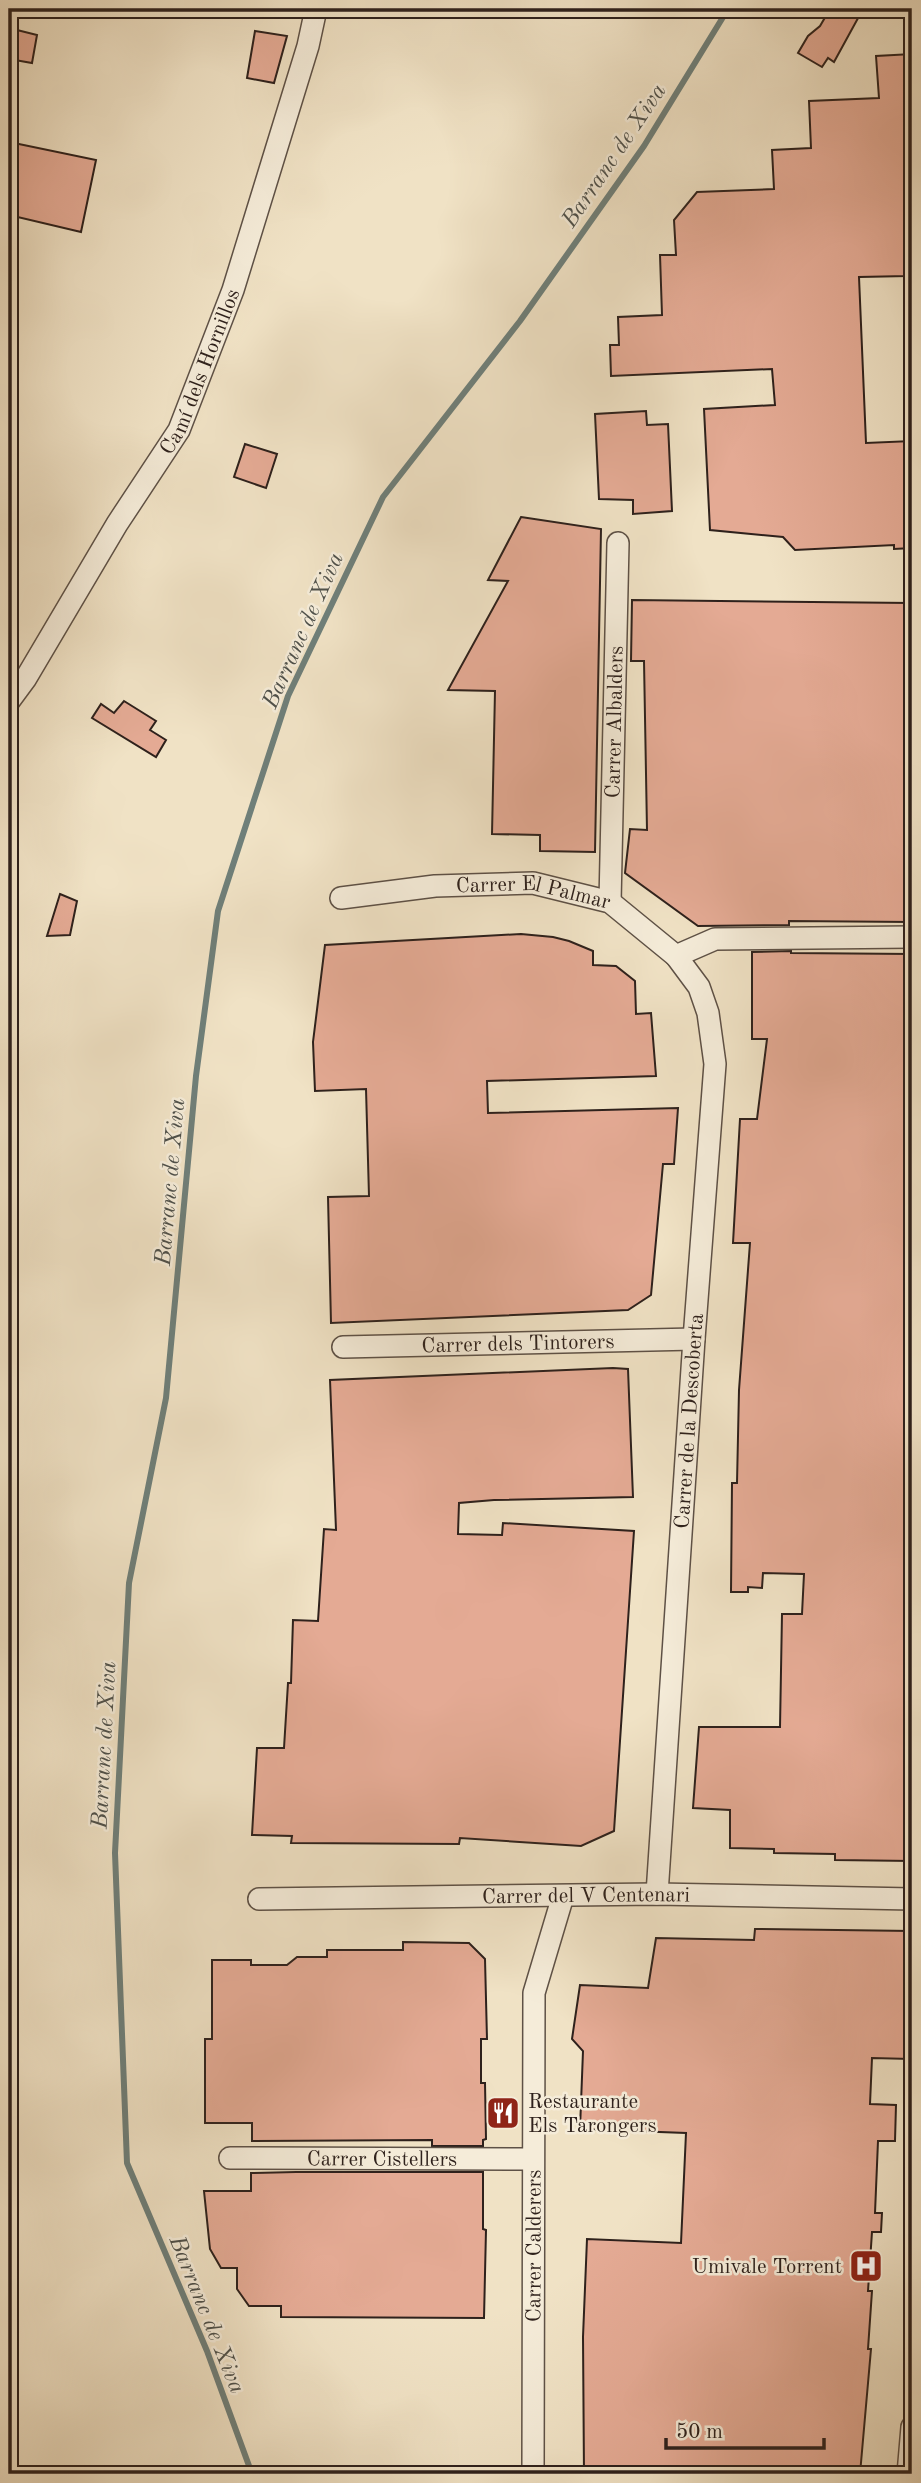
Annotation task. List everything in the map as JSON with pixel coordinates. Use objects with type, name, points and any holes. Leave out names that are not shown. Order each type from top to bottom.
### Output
[{"type":"street","name":"Camí dels Hornillos","points":[[9,701],[26,678],[117,524],[180,430],[233,290],[308,46],[316,9]]},
{"type":"street","name":"Carrer Albalders","points":[[610,902],[618,543]]},
{"type":"street","name":"Carrer El Palmar","points":[[341,898],[435,886],[533,883],[610,902],[676,956]]},
{"type":"street","points":[[676,956],[715,939],[912,937]]},
{"type":"street","name":"Carrer de la Descoberta","points":[[657,1895],[715,1064],[708,1013],[699,987],[676,956]]},
{"type":"street","name":"Carrer dels Tintorers","points":[[343,1348],[694,1339]]},
{"type":"street","name":"Carrer del V Centenari","points":[[259,1899],[657,1895],[912,1899]]},
{"type":"street","name":"Carrer Calderers","points":[[533,2474],[534,1993],[563,1896]]},
{"type":"street","name":"Carrer Cistellers","points":[[230,2158],[533,2159]]},
{"type":"street","points":[[908,2474],[912,2427]]},
{"type":"building","points":[[830,9],[863,9],[834,62],[828,58],[822,67],[798,53]]},
{"type":"building","points":[[9,28],[37,35],[32,63],[9,59]]},
{"type":"building","points":[[255,31],[287,36],[274,83],[247,78]]},
{"type":"building","points":[[912,54],[912,216],[905,217],[907,276],[859,277],[866,443],[912,441],[912,548],[894,549],[894,545],[795,550],[783,537],[710,530],[704,409],[775,405],[772,369],[611,376],[610,345],[619,345],[618,317],[662,315],[660,255],[676,255],[674,220],[697,192],[774,189],[772,150],[811,148],[809,101],[879,98],[876,56]]},
{"type":"building","points":[[14,143],[96,160],[81,232],[9,215],[9,174]]},
{"type":"building","points":[[646,411],[647,425],[668,424],[672,511],[633,514],[633,500],[599,499],[595,414]]},
{"type":"building","points":[[245,444],[277,454],[266,488],[234,477]]},
{"type":"building","points":[[521,517],[601,529],[595,852],[540,851],[540,835],[492,834],[495,691],[448,690],[508,581],[488,580]]},
{"type":"building","points":[[632,600],[912,603],[912,922],[789,921],[789,925],[698,926],[625,873],[630,829],[647,830],[644,661],[631,661]]},
{"type":"building","points":[[124,701],[156,721],[150,730],[166,740],[156,757],[92,718],[101,704],[114,713]]},
{"type":"building","points":[[60,894],[77,901],[70,935],[47,936]]},
{"type":"building","points":[[521,934],[553,937],[593,951],[593,965],[616,966],[635,981],[636,1014],[651,1013],[656,1076],[487,1081],[488,1113],[678,1108],[674,1164],[663,1164],[651,1295],[628,1310],[331,1323],[328,1197],[369,1196],[366,1089],[315,1091],[313,1042],[325,945]]},
{"type":"building","points":[[752,952],[912,954],[912,1861],[835,1860],[835,1854],[774,1853],[774,1849],[730,1848],[730,1810],[693,1808],[699,1727],[780,1727],[782,1614],[802,1614],[804,1574],[763,1573],[762,1588],[748,1587],[748,1592],[731,1592],[732,1483],[737,1483],[739,1390],[750,1243],[733,1243],[740,1119],[757,1119],[767,1039],[752,1039]]},
{"type":"building","points":[[628,1369],[633,1497],[459,1503],[458,1534],[502,1535],[503,1523],[634,1531],[614,1831],[581,1846],[460,1838],[459,1844],[291,1843],[292,1836],[252,1835],[257,1748],[284,1748],[288,1683],[291,1683],[293,1620],[318,1621],[324,1529],[336,1530],[330,1380]]},
{"type":"building","points":[[755,1929],[912,1931],[911,2059],[872,2058],[870,2104],[896,2105],[895,2141],[878,2141],[875,2213],[882,2213],[881,2232],[872,2232],[868,2291],[872,2291],[868,2349],[871,2349],[860,2474],[584,2474],[583,2337],[587,2239],[681,2243],[686,2133],[580,2129],[583,2051],[572,2039],[580,1985],[648,1988],[656,1938],[754,1940]]},
{"type":"building","points":[[403,1942],[469,1943],[485,1959],[487,2039],[481,2039],[481,2083],[485,2083],[486,2139],[483,2140],[483,2146],[432,2146],[432,2140],[252,2141],[252,2123],[205,2123],[205,2039],[212,2039],[212,1960],[251,1960],[251,1965],[287,1965],[297,1957],[327,1957],[327,1950],[403,1950]]},
{"type":"building","points":[[483,2172],[483,2229],[486,2230],[484,2318],[281,2317],[281,2306],[249,2306],[237,2289],[237,2268],[221,2268],[210,2249],[204,2191],[251,2191],[251,2173]]},
{"type":"waterway","name":"Barranc de Xiva","points":[[252,2474],[207,2351],[127,2163],[115,1853],[129,1583],[166,1398],[196,1076],[218,911],[288,696],[383,497],[520,321],[644,146],[728,9]]},
{"type":"place","name":"Restaurante Els Tarongers","points":[[503,2113]]},
{"type":"place","name":"Umivale Torrent","points":[[866,2266]]}]
